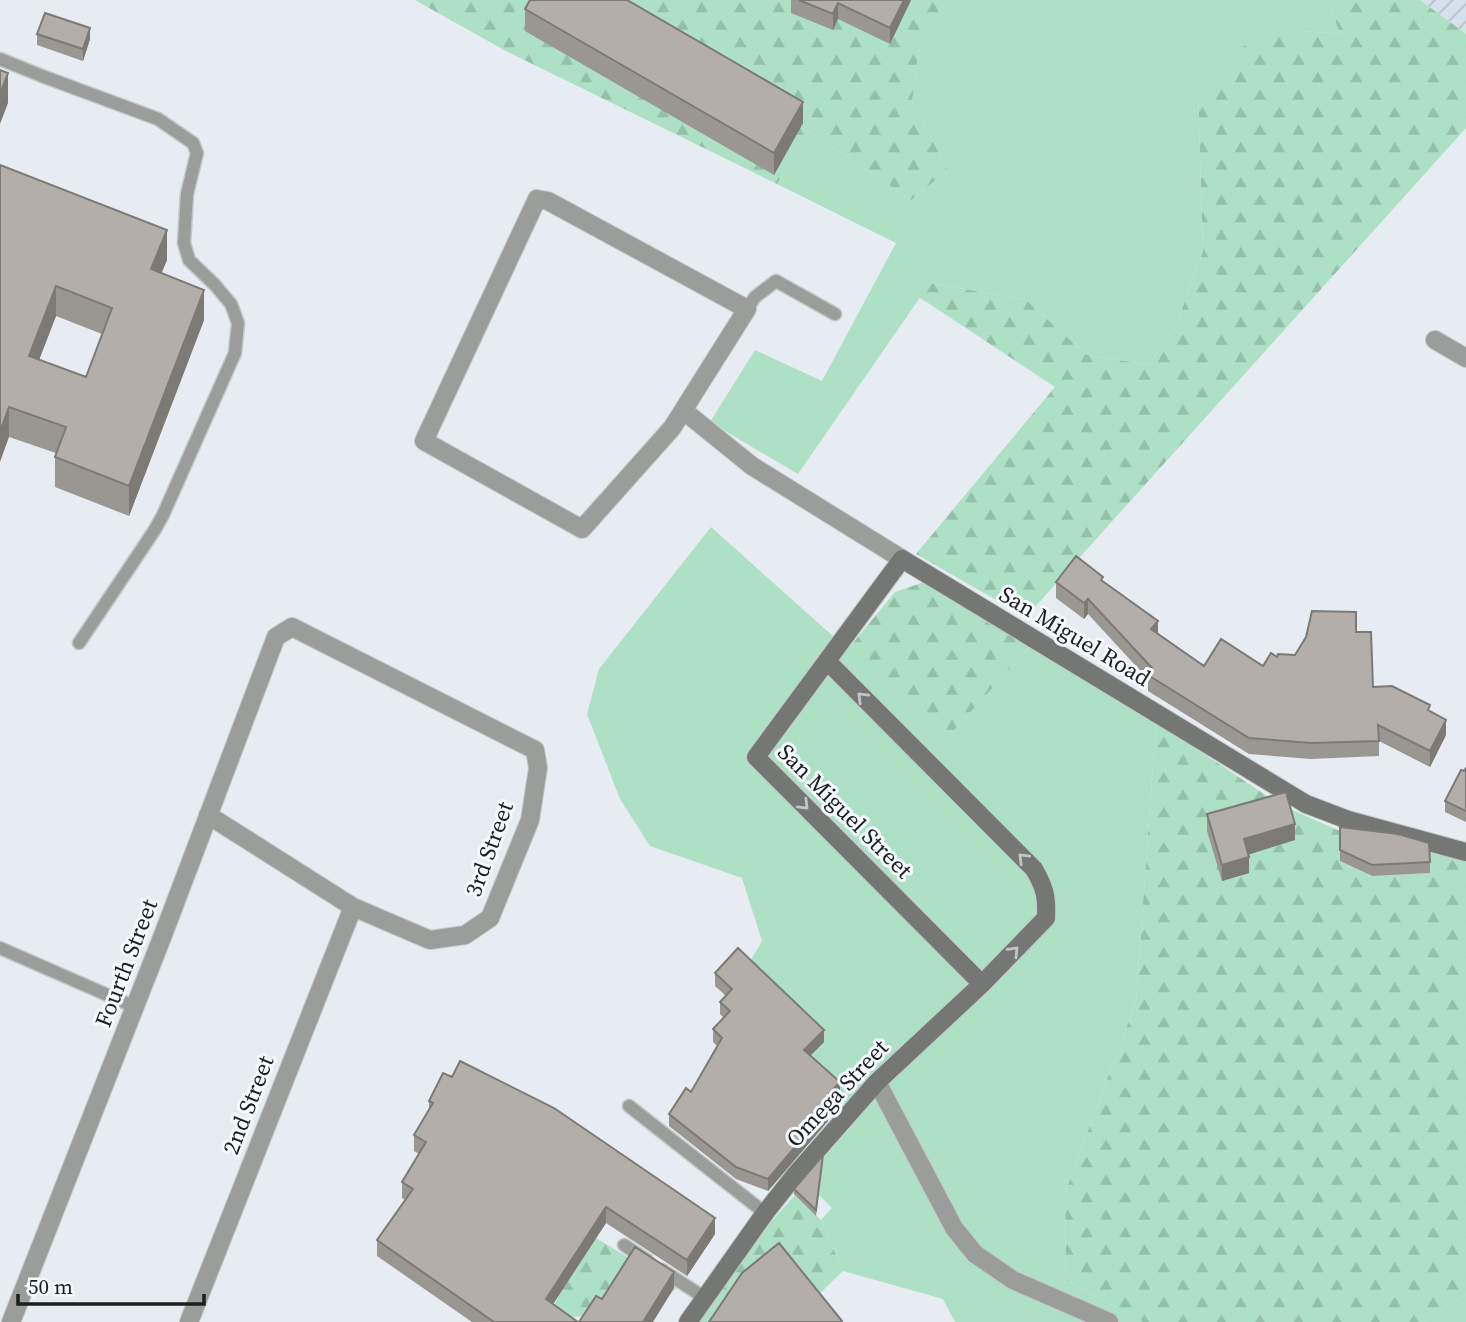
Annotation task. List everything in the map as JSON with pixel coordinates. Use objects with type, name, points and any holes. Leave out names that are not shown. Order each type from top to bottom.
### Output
[{"type":"street","points":[[537,199],[548,201],[747,309],[672,428],[582,528],[424,441],[537,199]]},
{"type":"street","points":[[1435,340],[1466,358]]},
{"type":"street","name":"San Miguel Road","points":[[684,411],[752,466],[1306,804],[1348,820],[1466,852]]},
{"type":"street","name":"San Miguel Street","points":[[902,559],[756,757],[982,984]]},
{"type":"street","name":"Fourth Street","points":[[11,1322],[276,637],[292,627]]},
{"type":"street","name":"3rd Street","points":[[208,814],[353,907],[430,940],[465,936],[490,918],[530,820],[538,768],[535,750],[292,627]]},
{"type":"street","name":"Omega Street","points":[[688,1322],[765,1213],[877,1082],[982,984],[1046,918],[1044,885],[1034,870],[827,661]]},
{"type":"street","name":"2nd Street","points":[[190,1322],[353,907]]},
{"type":"street","points":[[877,1082],[954,1228],[975,1254],[1013,1280],[1109,1322]]},
{"type":"lane","points":[[0,59],[158,119],[193,143],[198,153],[187,194],[184,243],[189,260],[231,304],[238,323],[235,353],[163,515],[79,643]]},
{"type":"lane","points":[[747,309],[755,297],[776,281],[835,314]]},
{"type":"lane","points":[[0,948],[135,1007]]},
{"type":"lane","points":[[629,1106],[765,1213]]},
{"type":"lane","points":[[624,1245],[705,1298]]},
{"type":"shaded area","points":[[1420,0],[1466,0],[1466,34]]},
{"type":"green space","points":[[415,0],[946,0],[919,46],[912,102],[948,170],[911,200],[809,131],[777,184],[504,50]]},
{"type":"green space","points":[[946,0],[1317,0],[1330,6],[1340,34],[1304,31],[1198,95],[1203,251],[1177,323],[1149,365],[1087,355],[1026,300],[930,283],[798,474],[710,422],[755,350],[822,381],[896,243],[777,184],[809,131],[911,200],[948,170],[912,102],[919,46]]},
{"type":"green space","points":[[1317,0],[1420,0],[1466,34],[1466,128],[1026,617],[916,554],[1055,387],[919,297],[930,283],[1026,300],[1087,355],[1149,365],[1177,323],[1203,251],[1198,95],[1251,39],[1304,31],[1340,34],[1330,6]]},
{"type":"green space","points":[[711,527],[826,630],[950,735],[1032,644],[1156,722],[1136,1002],[1065,1192],[1066,1280],[1143,1322],[955,1322],[943,1299],[843,1271],[821,1220],[832,1208],[819,1195],[823,1157],[851,1127],[841,1096],[823,1079],[749,963],[762,941],[742,878],[650,846],[620,799],[587,714],[599,669]]},
{"type":"green space","points":[[924,582],[1032,644],[950,735],[848,649],[895,592]]},
{"type":"green space","points":[[1156,722],[1279,804],[1342,832],[1340,861],[1371,876],[1429,873],[1428,849],[1466,861],[1466,1294],[1425,1322],[1143,1322],[1066,1280],[1065,1192],[1136,1002]]},
{"type":"green space","points":[[795,1195],[821,1220],[843,1271],[813,1300],[720,1322],[698,1322],[754,1241]]},
{"type":"green space","points":[[596,1238],[677,1287],[669,1296],[625,1308],[574,1317],[548,1317]]},
{"type":"green space","points":[[1466,1294],[1466,1322],[1425,1322]]},
{"type":"building","points":[[530,0],[627,0],[803,102],[774,153],[525,9]]},
{"type":"building","points":[[799,0],[904,0],[890,28],[838,3],[833,14]]},
{"type":"building","points":[[45,13],[90,28],[83,49],[37,34]]},
{"type":"building","points":[[0,70],[8,73],[0,94]]},
{"type":"building","points":[[0,165],[167,230],[151,269],[204,290],[129,486],[55,457],[66,427],[9,407],[0,432]],"holes":[[[56,286],[112,308],[86,377],[29,356]]]},
{"type":"building","points":[[1076,556],[1103,577],[1101,580],[1158,621],[1151,629],[1204,666],[1221,639],[1263,666],[1271,653],[1277,657],[1278,654],[1295,655],[1306,637],[1312,611],[1356,612],[1356,632],[1371,632],[1373,687],[1392,686],[1430,705],[1428,710],[1446,720],[1430,751],[1378,725],[1379,741],[1311,743],[1249,738],[1148,675],[1152,668],[1088,599],[1084,603],[1056,582]]},
{"type":"building","points":[[1466,768],[1466,811],[1445,801],[1461,770]]},
{"type":"building","points":[[1286,792],[1295,824],[1244,839],[1249,857],[1222,865],[1207,814]]},
{"type":"building","points":[[1340,827],[1398,834],[1429,843],[1430,862],[1372,865],[1340,850]]},
{"type":"building","points":[[738,948],[824,1030],[804,1050],[840,1082],[829,1094],[828,1108],[768,1179],[736,1167],[669,1114],[686,1088],[691,1092],[722,1038],[713,1029],[730,1011],[720,1002],[732,989],[715,973]]},
{"type":"building","points":[[460,1061],[554,1108],[715,1218],[687,1260],[606,1207],[546,1299],[578,1322],[494,1322],[377,1240],[413,1189],[402,1182],[426,1142],[414,1135],[433,1103],[429,1101],[443,1073],[452,1077]]},
{"type":"building","points":[[823,1155],[816,1210],[794,1189]]},
{"type":"building","points":[[779,1243],[842,1321],[709,1322],[742,1273]]},
{"type":"building","points":[[635,1247],[674,1272],[643,1322],[579,1322],[596,1296],[602,1299]]}]
